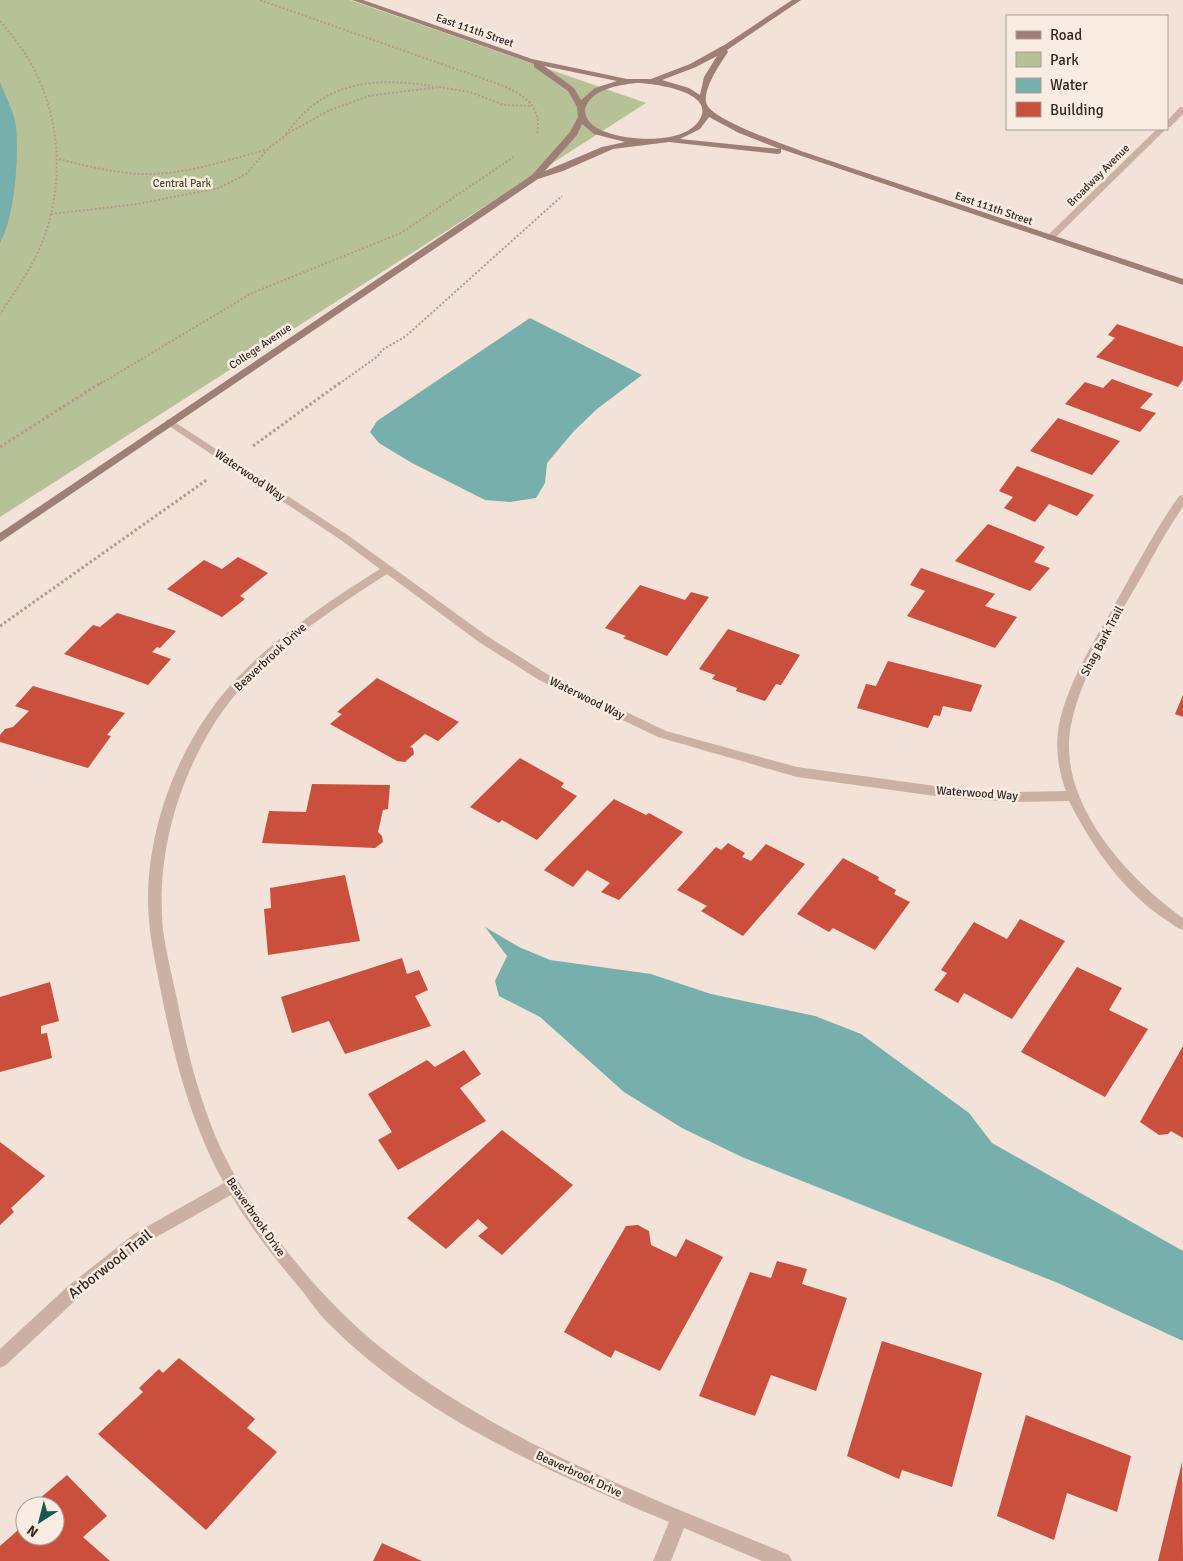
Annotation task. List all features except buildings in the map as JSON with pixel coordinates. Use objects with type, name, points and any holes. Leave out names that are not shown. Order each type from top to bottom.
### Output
[{"type":"main road","name":"East 111th Street","points":[[356,0],[530,61],[632,82]]},
{"type":"main road","points":[[646,81],[680,88],[694,94],[702,102],[706,112],[703,121],[694,130],[680,136],[642,142],[622,140],[603,134],[589,126],[582,117],[581,106],[586,98],[598,90],[613,85],[646,81],[682,71],[727,48],[797,0]]},
{"type":"main road","points":[[702,102],[708,77],[727,48]]},
{"type":"main road","name":"East 111th Street","points":[[530,61],[571,90],[581,106]]},
{"type":"main road","name":"East 111th Street","points":[[706,112],[742,132],[798,153],[1183,282]]},
{"type":"main road","name":"College Avenue","points":[[0,538],[535,177],[574,133],[582,117]]},
{"type":"main road","name":"East 111th Street","points":[[663,140],[702,142],[798,153]]},
{"type":"main road","name":"College Avenue","points":[[535,177],[561,169],[587,155],[642,142]]},
{"type":"street","points":[[1168,123],[1183,109]]},
{"type":"street","name":"Broadway Avenue","points":[[1050,238],[1161,130]]},
{"type":"street","name":"Waterwood Way","points":[[170,422],[345,538],[483,639],[543,677],[662,734],[797,772],[950,793],[1016,797],[1073,796]]},
{"type":"street","name":"Shag Bark Trail","points":[[1183,498],[1085,667],[1065,727],[1063,758],[1073,796],[1088,825],[1114,863],[1155,904],[1183,924]]},
{"type":"street","name":"Beaverbrook Drive","points":[[387,569],[325,609],[279,646],[237,685],[213,716],[191,753],[173,794],[159,841],[155,883],[156,928],[172,1012],[197,1107],[211,1144],[233,1186],[295,1272],[337,1321],[411,1382],[472,1423],[584,1477],[783,1561]]},
{"type":"street","name":"Arborwood Trail","points":[[0,1360],[73,1292],[139,1239],[233,1186]]},
{"type":"street","points":[[662,1561],[679,1518]]},
{"type":"path","points":[[260,0],[514,91],[526,98],[533,106],[539,122],[534,139]]},
{"type":"path","points":[[0,21],[24,49],[40,80],[54,120],[59,159],[51,214],[42,243],[0,314]]},
{"type":"path","points":[[284,137],[300,114],[326,95],[351,86],[371,82],[398,81],[440,87],[470,92],[504,104],[533,106]]},
{"type":"path","points":[[51,214],[111,209],[168,200],[223,187],[251,170],[266,150],[284,137],[306,122],[338,105],[385,91],[440,87]]},
{"type":"path","points":[[59,159],[115,172],[155,174],[191,170],[266,150]]},
{"type":"path","points":[[0,447],[146,355],[252,293],[401,232],[517,155]]},
{"type":"path","points":[[0,626],[232,463],[260,440],[378,356],[382,350],[406,336],[562,196]]},
{"type":"green space","name":"Central Park","points":[[0,0],[350,0],[646,103],[0,517]]},
{"type":"water","points":[[0,82],[15,121],[17,153],[15,186],[9,218],[0,243]]},
{"type":"water","points":[[530,318],[642,375],[597,409],[574,431],[547,463],[545,483],[536,498],[510,502],[485,500],[412,463],[379,443],[370,432],[377,421]]},
{"type":"water","points":[[485,927],[519,947],[550,960],[651,974],[711,994],[815,1016],[861,1034],[969,1113],[992,1143],[1183,1251],[1183,1341],[1058,1283],[742,1157],[682,1128],[624,1092],[540,1017],[499,996],[495,981],[507,956]]}]
